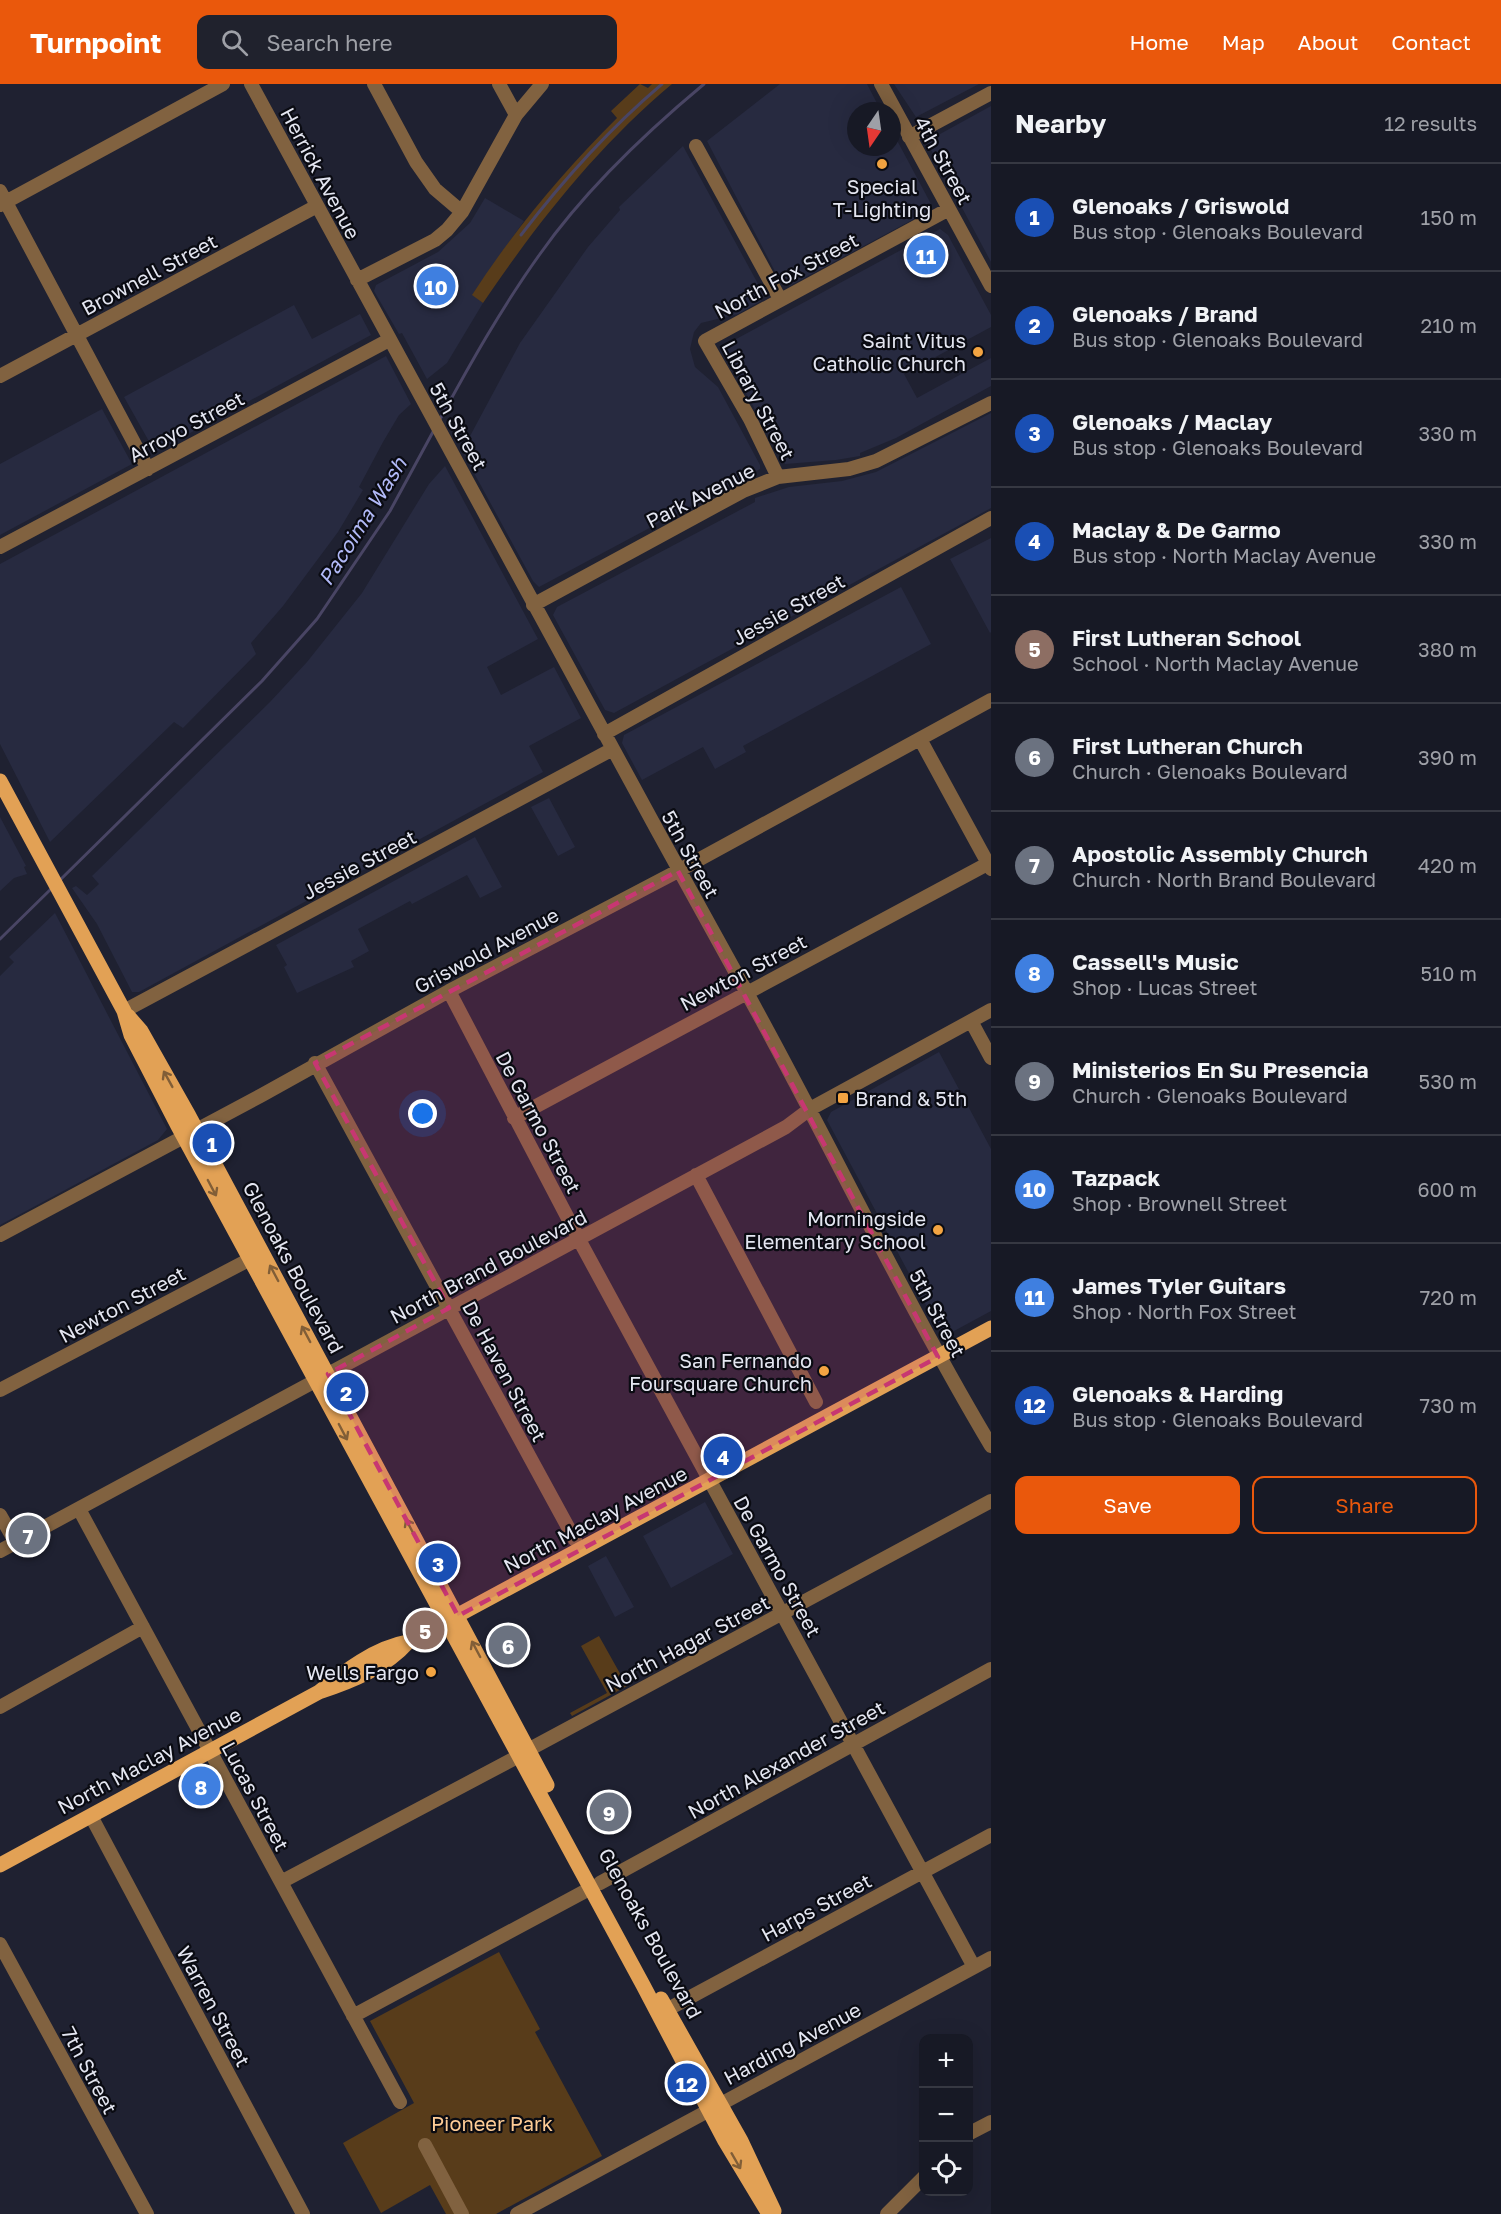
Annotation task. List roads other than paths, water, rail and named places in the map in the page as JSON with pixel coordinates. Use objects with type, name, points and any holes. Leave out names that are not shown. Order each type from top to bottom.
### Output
[{"type":"main road","name":"Glenoaks Boulevard","points":[[0,781],[124,1011],[131,1035],[190,1133],[714,2107],[769,2214]]},
{"type":"main road","name":"North Maclay Avenue","points":[[0,1865],[319,1692],[352,1681],[396,1656],[408,1642],[991,1329]]},
{"type":"main road","name":"Glenoaks Boulevard","points":[[714,2107],[775,2214]]},
{"type":"street","points":[[148,469],[2,200],[223,84]]},
{"type":"street","name":"Herrick Avenue","points":[[251,84],[357,280]]},
{"type":"street","points":[[374,84],[416,162],[435,189],[462,212]]},
{"type":"street","points":[[499,84],[516,115]]},
{"type":"street","points":[[357,280],[435,240],[462,212],[516,115],[542,84]]},
{"type":"street","name":"4th Street","points":[[881,84],[991,286]]},
{"type":"street","points":[[909,137],[991,93]]},
{"type":"street","points":[[696,146],[780,299]]},
{"type":"street","name":"Brownell Street","points":[[0,376],[317,207]]},
{"type":"street","name":"North Fox Street","points":[[705,340],[949,209]]},
{"type":"street","name":"5th Street","points":[[357,280],[611,750],[810,1109],[938,1357],[991,1446]]},
{"type":"street","name":"Arroyo Street","points":[[0,547],[389,340]]},
{"type":"street","name":"Library Street","points":[[705,340],[750,419],[778,477]]},
{"type":"street","name":"Park Avenue","points":[[533,605],[742,491],[778,477],[849,469],[876,461],[991,403]]},
{"type":"street","name":"Jessie Street","points":[[604,734],[991,518]]},
{"type":"street","name":"Griswold Avenue","points":[[0,1235],[991,700]]},
{"type":"street","points":[[920,739],[990,865]]},
{"type":"street","name":"Jessie Street","points":[[124,1011],[611,750]]},
{"type":"street","name":"Newton Street","points":[[514,1118],[990,865]]},
{"type":"street","name":"De Garmo Street","points":[[449,991],[514,1118],[974,1966]]},
{"type":"street","name":"North Brand Boulevard","points":[[0,1551],[786,1126],[810,1109],[991,1010]]},
{"type":"street","points":[[971,1021],[991,1058]]},
{"type":"street","name":"De Haven Street","points":[[315,1063],[575,1540]]},
{"type":"street","points":[[696,1175],[816,1402]]},
{"type":"street","name":"Newton Street","points":[[0,1390],[256,1256]]},
{"type":"street","name":"North Hagar Street","points":[[281,1882],[991,1501]]},
{"type":"street","name":"Lucas Street","points":[[79,1509],[400,2102]]},
{"type":"street","points":[[0,1515],[16,1543]]},
{"type":"street","points":[[0,1707],[143,1627]]},
{"type":"street","name":"North Alexander Street","points":[[353,2016],[991,1669]]},
{"type":"street","name":"Warren Street","points":[[90,1816],[303,2214]]},
{"type":"street","name":"Harps Street","points":[[663,2012],[991,1835]]},
{"type":"street","name":"7th Street","points":[[0,1944],[147,2214]]},
{"type":"street","name":"Harding Avenue","points":[[517,2214],[991,1958]]},
{"type":"street","points":[[973,2132],[991,2122]]},
{"type":"street","points":[[425,2145],[462,2214]]},
{"type":"street","points":[[887,2214],[919,2182]]},
{"type":"waterway","points":[[521,235],[587,156],[662,84]]},
{"type":"waterway","name":"Pacoima Wash","points":[[439,421],[526,274],[576,207],[616,164],[704,84]]},
{"type":"waterway","name":"Pacoima Wash","points":[[59,881],[262,681],[317,619],[390,511],[434,430]]},
{"type":"waterway","name":"Pacoima Wash","points":[[0,939],[52,888]]},
{"type":"place","name":"Special T-Lighting","points":[[882,164]]},
{"type":"place","name":"James Tyler Guitars","points":[[926,255]]},
{"type":"place","name":"Tazpack","points":[[436,286]]},
{"type":"place","name":"Saint Vitus Catholic Church","points":[[978,352]]},
{"type":"place","name":"Brand & 5th","points":[[843,1098]]},
{"type":"place","name":"Glenoaks / Griswold","points":[[212,1143]]},
{"type":"place","name":"Morningside Elementary School","points":[[938,1230]]},
{"type":"place","name":"San Fernando Foursquare Church","points":[[824,1371]]},
{"type":"place","name":"Glenoaks / Brand","points":[[346,1392]]},
{"type":"place","name":"Maclay & De Garmo","points":[[723,1456]]},
{"type":"place","name":"Apostolic Assembly Church","points":[[28,1535]]},
{"type":"place","name":"Glenoaks / Maclay","points":[[438,1563]]},
{"type":"place","name":"First Lutheran School","points":[[425,1630]]},
{"type":"place","name":"First Lutheran Church","points":[[508,1645]]},
{"type":"place","name":"Wells Fargo","points":[[431,1672]]},
{"type":"place","name":"Cassell's Music","points":[[201,1786]]},
{"type":"place","name":"Ministerios En Su Presencia","points":[[609,1812]]},
{"type":"place","name":"Glenoaks & Harding","points":[[687,2083]]},
{"type":"park label","name":"Pioneer Park","points":[[492,2123]]}]
